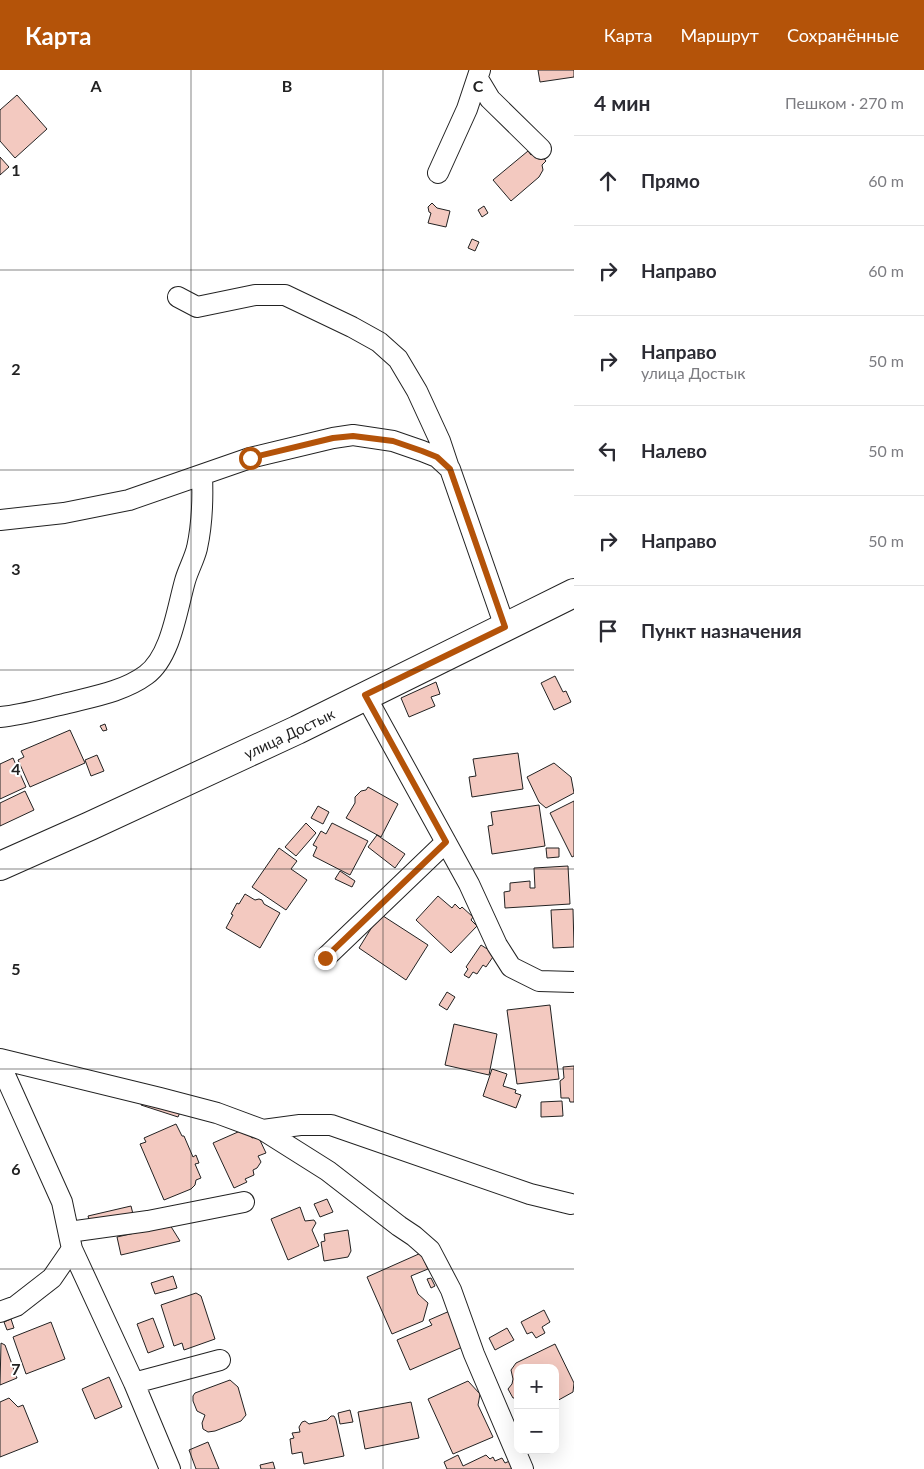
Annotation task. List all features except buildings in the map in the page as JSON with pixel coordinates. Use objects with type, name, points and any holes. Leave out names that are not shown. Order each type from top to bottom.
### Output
[{"type":"main road","name":"улица Достык","points":[[0,866],[296,730],[574,593]]},
{"type":"street","points":[[479,75],[490,99],[540,149]]},
{"type":"street","points":[[438,173],[479,75]]},
{"type":"street","points":[[178,297],[197,307],[255,295],[285,296],[352,327],[379,342],[398,358],[417,391],[440,441],[505,627]]},
{"type":"street","points":[[2,521],[64,513],[129,500],[250,458],[333,438],[353,436],[393,441],[437,457],[450,469]]},
{"type":"street","points":[[0,717],[25,714],[103,694],[128,685],[147,675],[159,662],[168,642],[196,550],[201,516],[202,476]]},
{"type":"street","points":[[365,695],[469,884],[497,945],[511,967],[539,981],[574,982]]},
{"type":"street","points":[[325,958],[446,842]]},
{"type":"street","points":[[0,1058],[216,1113],[263,1130],[328,1171],[430,1250],[451,1290],[474,1354],[523,1469]]},
{"type":"street","points":[[0,1064],[62,1202],[71,1240],[170,1469]]},
{"type":"street","points":[[263,1130],[300,1125],[331,1126],[530,1194],[571,1204]]},
{"type":"street","points":[[0,1312],[16,1306],[52,1278],[71,1240],[148,1221],[244,1202]]},
{"type":"street","points":[[134,1383],[220,1360]]},
{"type":"route","points":[[250,458],[333,438],[353,436],[393,441],[437,457],[450,469],[505,627],[365,695],[446,842],[325,958]]}]
